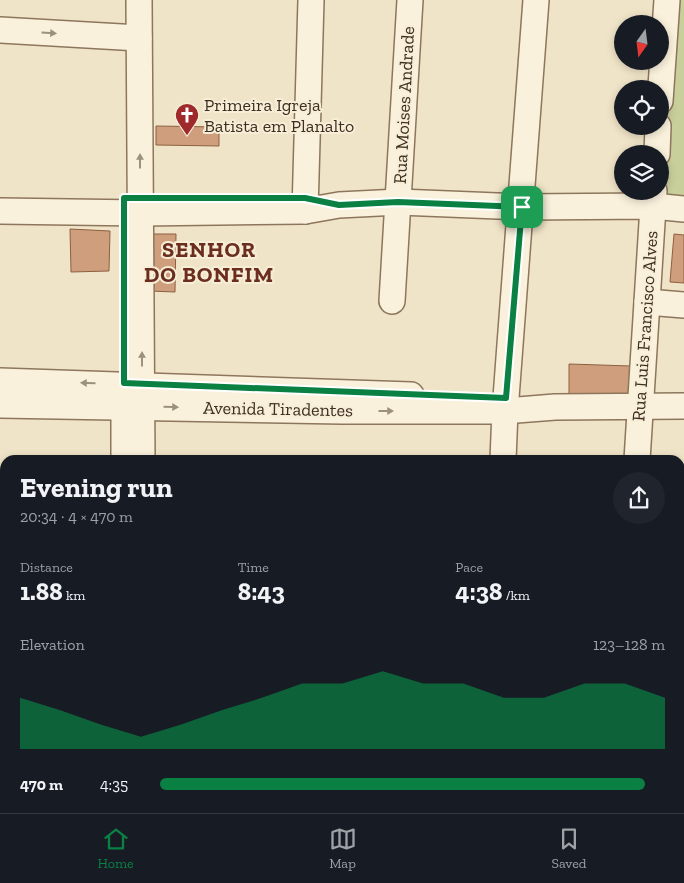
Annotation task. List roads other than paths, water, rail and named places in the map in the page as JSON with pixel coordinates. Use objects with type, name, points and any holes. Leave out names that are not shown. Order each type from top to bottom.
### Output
[{"type":"street","points":[[305,204],[311,0]]},
{"type":"street","name":"Rua Moises Andrade","points":[[392,300],[410,0]]},
{"type":"street","points":[[503,455],[536,0]]},
{"type":"street","points":[[661,80],[666,0]]},
{"type":"street","points":[[0,14],[130,19]]},
{"type":"street","points":[[0,30],[130,19]]},
{"type":"street","points":[[130,19],[133,395],[141,455]]},
{"type":"street","points":[[0,196],[30,204],[132,206],[339,205],[398,202],[522,207],[638,200]]},
{"type":"street","name":"Rua Luis Francisco Alves","points":[[637,455],[654,200]]},
{"type":"street","points":[[657,200],[684,209]]},
{"type":"street","points":[[0,211],[30,204]]},
{"type":"street","points":[[647,302],[684,305]]},
{"type":"street","name":"Avenida Tiradentes","points":[[0,381],[133,395],[342,402],[506,404],[556,407],[684,406]]},
{"type":"street","points":[[125,455],[133,395]]},
{"type":"street","name":"Avenida Tiradentes","points":[[0,405],[133,395]]},
{"type":"place","name":"Primeira Igreja Batista em Planalto","points":[[187,136]]},
{"type":"district","name":"SENHOR DO BONFIM","points":[[209,262]]}]
